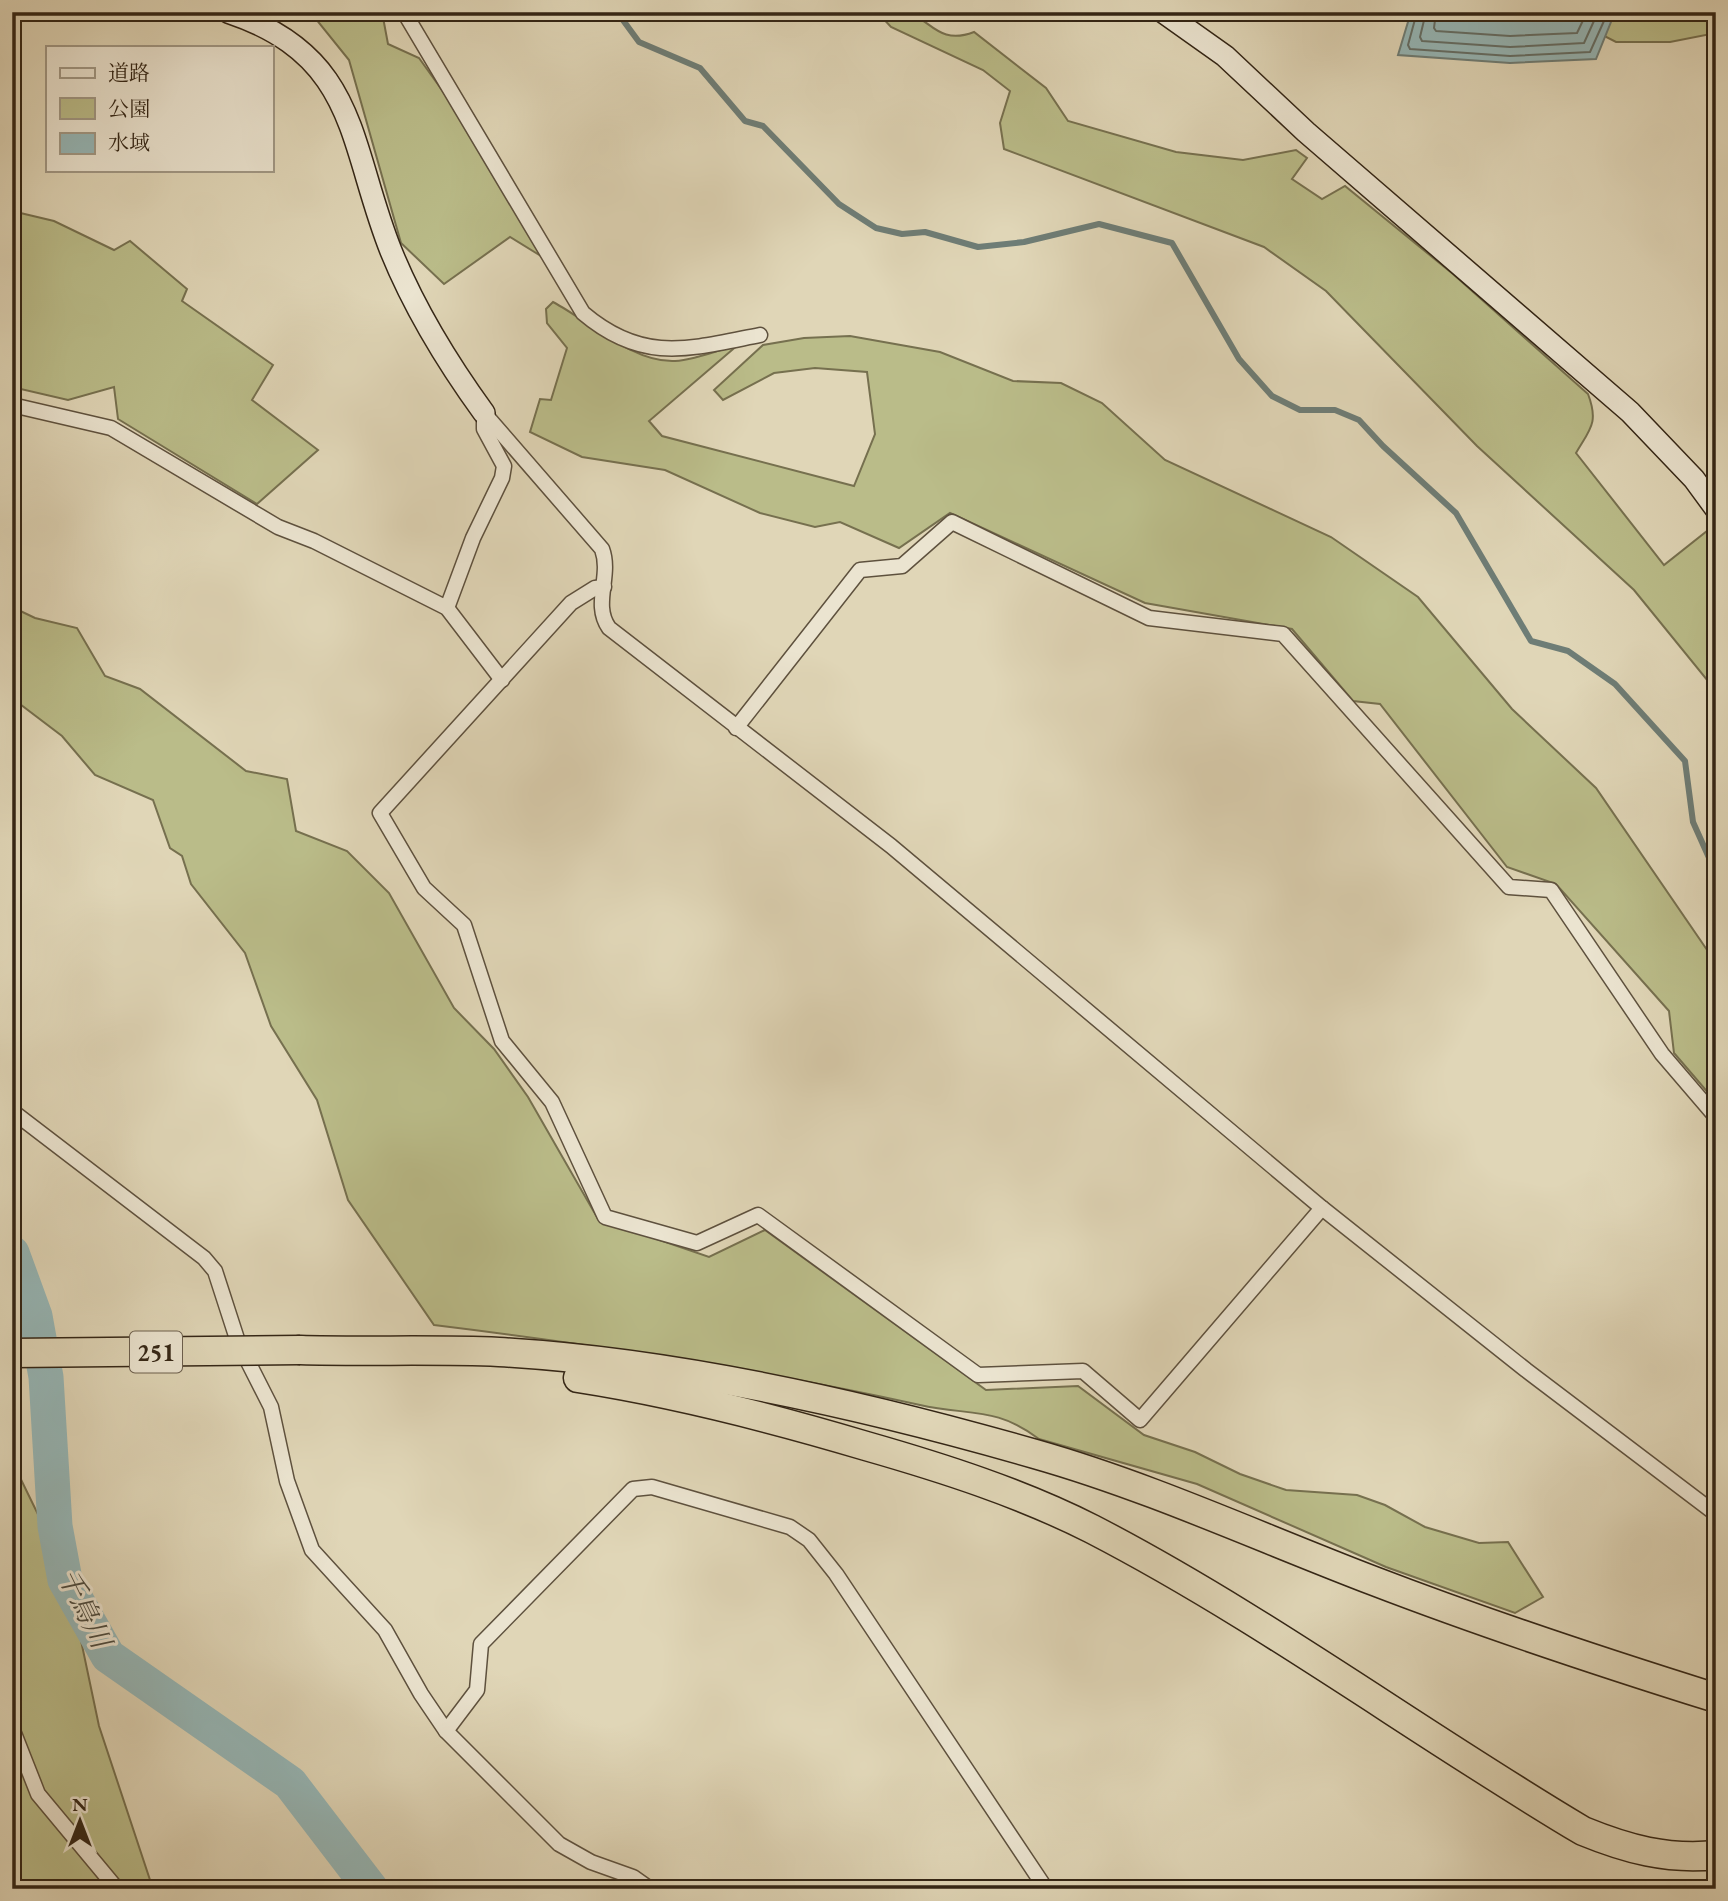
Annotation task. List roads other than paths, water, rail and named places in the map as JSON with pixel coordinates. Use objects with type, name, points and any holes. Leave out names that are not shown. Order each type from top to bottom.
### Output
[{"type":"highway","name":"251","points":[[12,1353],[300,1350],[395,1352]]},
{"type":"highway","points":[[395,1352],[498,1352],[588,1360],[772,1391],[920,1423],[1037,1455],[1152,1492],[1374,1581],[1531,1638],[1716,1698]]},
{"type":"highway","points":[[395,1352],[607,1382],[706,1404],[807,1428],[916,1460],[1005,1491],[1090,1528],[1179,1577],[1583,1830],[1653,1855],[1690,1858],[1716,1855]]},
{"type":"street","points":[[228,12],[270,30],[293,46],[315,64],[335,88],[348,113],[375,206],[414,304],[452,368],[484,413],[602,549],[605,559],[602,618],[609,628],[891,846],[1322,1208],[1526,1370],[1714,1511]]},
{"type":"street","points":[[404,12],[583,313],[618,339],[652,347],[678,350],[760,335]]},
{"type":"street","points":[[1163,12],[1225,56],[1306,132],[1630,412],[1694,479],[1716,509]]},
{"type":"street","points":[[12,405],[111,428],[278,527],[314,541],[447,608],[502,680]]},
{"type":"street","points":[[447,608],[473,538],[502,478],[504,466],[484,429],[484,413]]},
{"type":"street","points":[[736,727],[860,570],[902,566],[952,522],[1149,618],[1283,634],[1509,887],[1551,890],[1662,1054],[1716,1117]]},
{"type":"street","points":[[604,587],[595,588],[571,603],[380,813],[424,888],[464,925],[502,1041],[552,1102],[606,1217],[697,1243],[758,1215],[978,1376],[1083,1371],[1140,1420],[1322,1208]]},
{"type":"street","points":[[12,1111],[204,1258],[215,1271],[238,1342],[271,1407],[286,1481],[312,1550],[385,1630],[421,1694],[446,1731],[559,1844],[591,1862],[633,1877],[650,1889]]},
{"type":"street","points":[[446,1731],[477,1690],[481,1644],[633,1489],[652,1487],[790,1527],[809,1540],[836,1574],[1046,1889]]},
{"type":"street","points":[[12,1728],[38,1794],[117,1889]]},
{"type":"water","points":[[1411,12],[1615,12],[1596,59],[1510,63],[1398,55]]},
{"type":"waterway","points":[[617,12],[639,42],[700,68],[745,121],[763,126],[839,204],[876,228],[902,234],[925,232],[978,247],[1024,242],[1099,224],[1172,243],[1239,359],[1272,396],[1300,410],[1335,410],[1359,420],[1383,446],[1456,513],[1531,641],[1568,651],[1615,684],[1685,761],[1693,822],[1710,860],[1716,863]]},
{"type":"waterway","name":"千鳥川","points":[[12,1253],[35,1316],[46,1377],[55,1526],[65,1580],[108,1656],[290,1783],[371,1889]]}]
